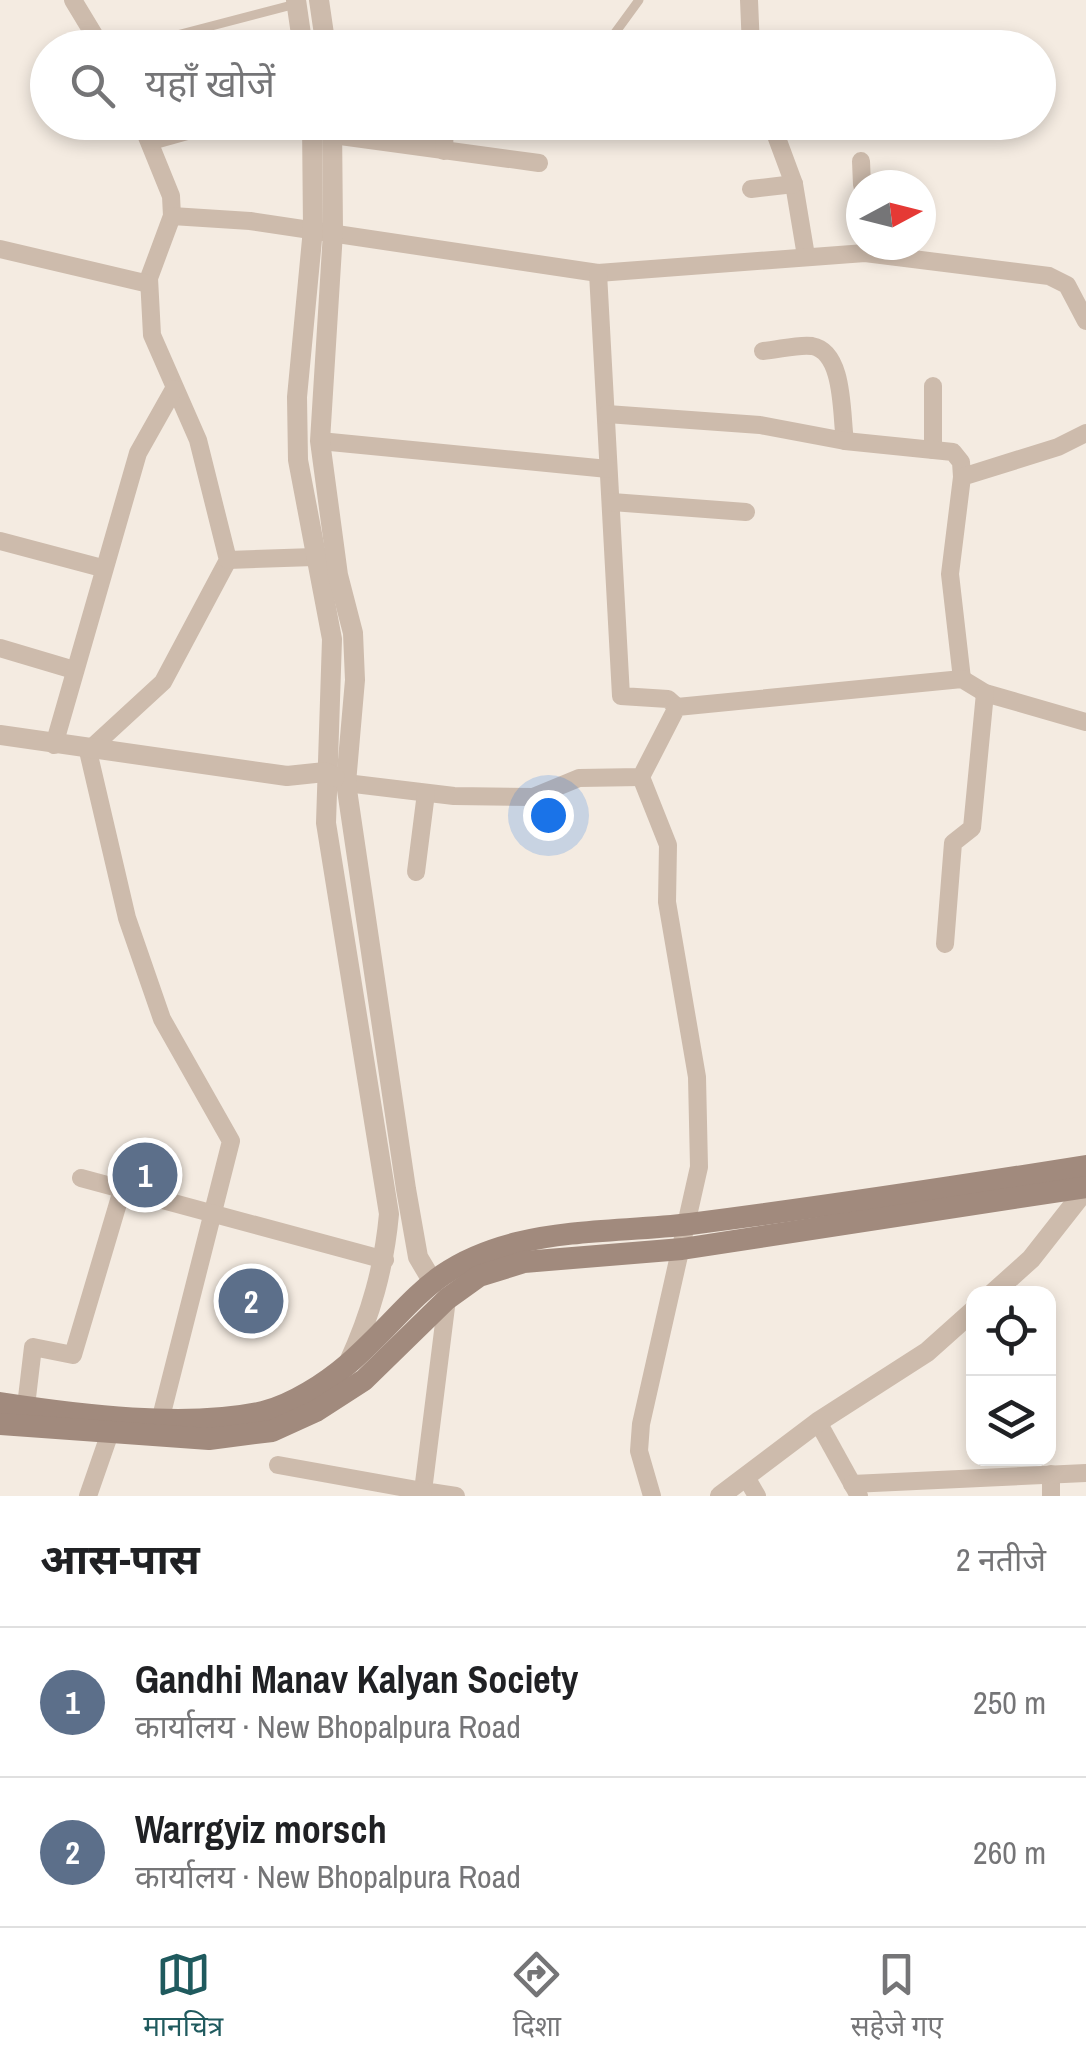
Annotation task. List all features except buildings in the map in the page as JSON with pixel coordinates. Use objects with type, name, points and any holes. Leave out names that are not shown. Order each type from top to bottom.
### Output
[{"type":"main road","points":[[0,1424],[113,1424],[162,1417],[208,1419],[266,1411],[306,1392],[347,1365],[432,1279],[470,1258],[520,1242],[1086,1175]]},
{"type":"main road","points":[[0,1403],[209,1439],[272,1431],[316,1411],[364,1380],[447,1299],[479,1276],[524,1262],[682,1249],[1086,1175]]},
{"type":"street","points":[[73,0],[91,30]]},
{"type":"street","points":[[319,0],[323,30]]},
{"type":"street","points":[[749,0],[750,30]]},
{"type":"street","points":[[296,2],[300,30]]},
{"type":"street","points":[[88,751],[163,682],[228,560],[198,440],[152,334],[148,284],[172,216],[171,196],[151,141],[155,140]]},
{"type":"street","points":[[314,140],[323,231],[320,442],[334,556],[353,633],[355,680],[346,782],[406,1188],[418,1257],[432,1279]]},
{"type":"street","points":[[331,140],[323,231],[297,397],[298,460],[332,639],[334,680],[324,772],[339,919],[387,1197],[384,1260],[371,1312],[347,1365]]},
{"type":"street","points":[[388,140],[539,162]]},
{"type":"street","points":[[444,140],[444,151]]},
{"type":"street","points":[[777,140],[794,184],[806,256]]},
{"type":"street","points":[[861,162],[861,170]]},
{"type":"street","points":[[751,190],[794,184]]},
{"type":"street","points":[[172,216],[323,231],[598,274],[846,251]]},
{"type":"street","points":[[0,249],[148,284]]},
{"type":"street","points":[[936,259],[1048,276],[1067,285],[1086,321]]},
{"type":"street","points":[[598,274],[621,696],[668,699],[677,706],[962,679],[985,693],[1086,722]]},
{"type":"street","points":[[763,352],[812,346],[826,352],[835,365],[845,442]]},
{"type":"street","points":[[932,386],[934,450]]},
{"type":"street","points":[[54,745],[138,453],[174,390]]},
{"type":"street","points":[[607,414],[760,426],[845,442],[953,452],[961,462],[962,477],[950,574],[962,679]]},
{"type":"street","points":[[962,477],[1041,453],[1086,433]]},
{"type":"street","points":[[320,442],[608,469]]},
{"type":"street","points":[[612,502],[746,512]]},
{"type":"street","points":[[0,541],[102,568]]},
{"type":"street","points":[[228,560],[314,557]]},
{"type":"street","points":[[0,648],[74,670]]},
{"type":"street","points":[[945,944],[953,843],[972,828],[985,693]]},
{"type":"street","points":[[652,1496],[639,1450],[641,1424],[699,1167],[697,1077],[667,902],[668,844],[641,777],[677,706]]},
{"type":"street","points":[[0,735],[88,751],[287,776],[324,772],[346,782],[426,793],[533,796],[579,778],[641,777]]},
{"type":"street","points":[[88,751],[127,918],[162,1019],[231,1141],[162,1417]]},
{"type":"street","points":[[418,872],[426,793]]},
{"type":"street","points":[[1001,1286],[1031,1259],[1086,1175]]},
{"type":"street","points":[[81,1178],[384,1260]]},
{"type":"street","points":[[26,1406],[33,1347],[73,1355],[122,1190]]},
{"type":"street","points":[[422,1494],[447,1299]]},
{"type":"street","points":[[720,1496],[818,1422],[927,1352],[966,1317]]},
{"type":"street","points":[[818,1422],[856,1490],[1086,1473]]},
{"type":"street","points":[[88,1496],[113,1424]]},
{"type":"street","points":[[278,1465],[422,1494],[456,1496]]},
{"type":"street","points":[[1051,1474],[1051,1496]]},
{"type":"street","points":[[746,1477],[757,1496]]},
{"type":"lane","points":[[617,30],[638,0]]},
{"type":"lane","points":[[193,30],[296,2]]},
{"type":"place","name":"Gandhi Manav Kalyan Society","points":[[145,1175]]},
{"type":"place","name":"Warrgyiz morsch","points":[[251,1301]]}]
